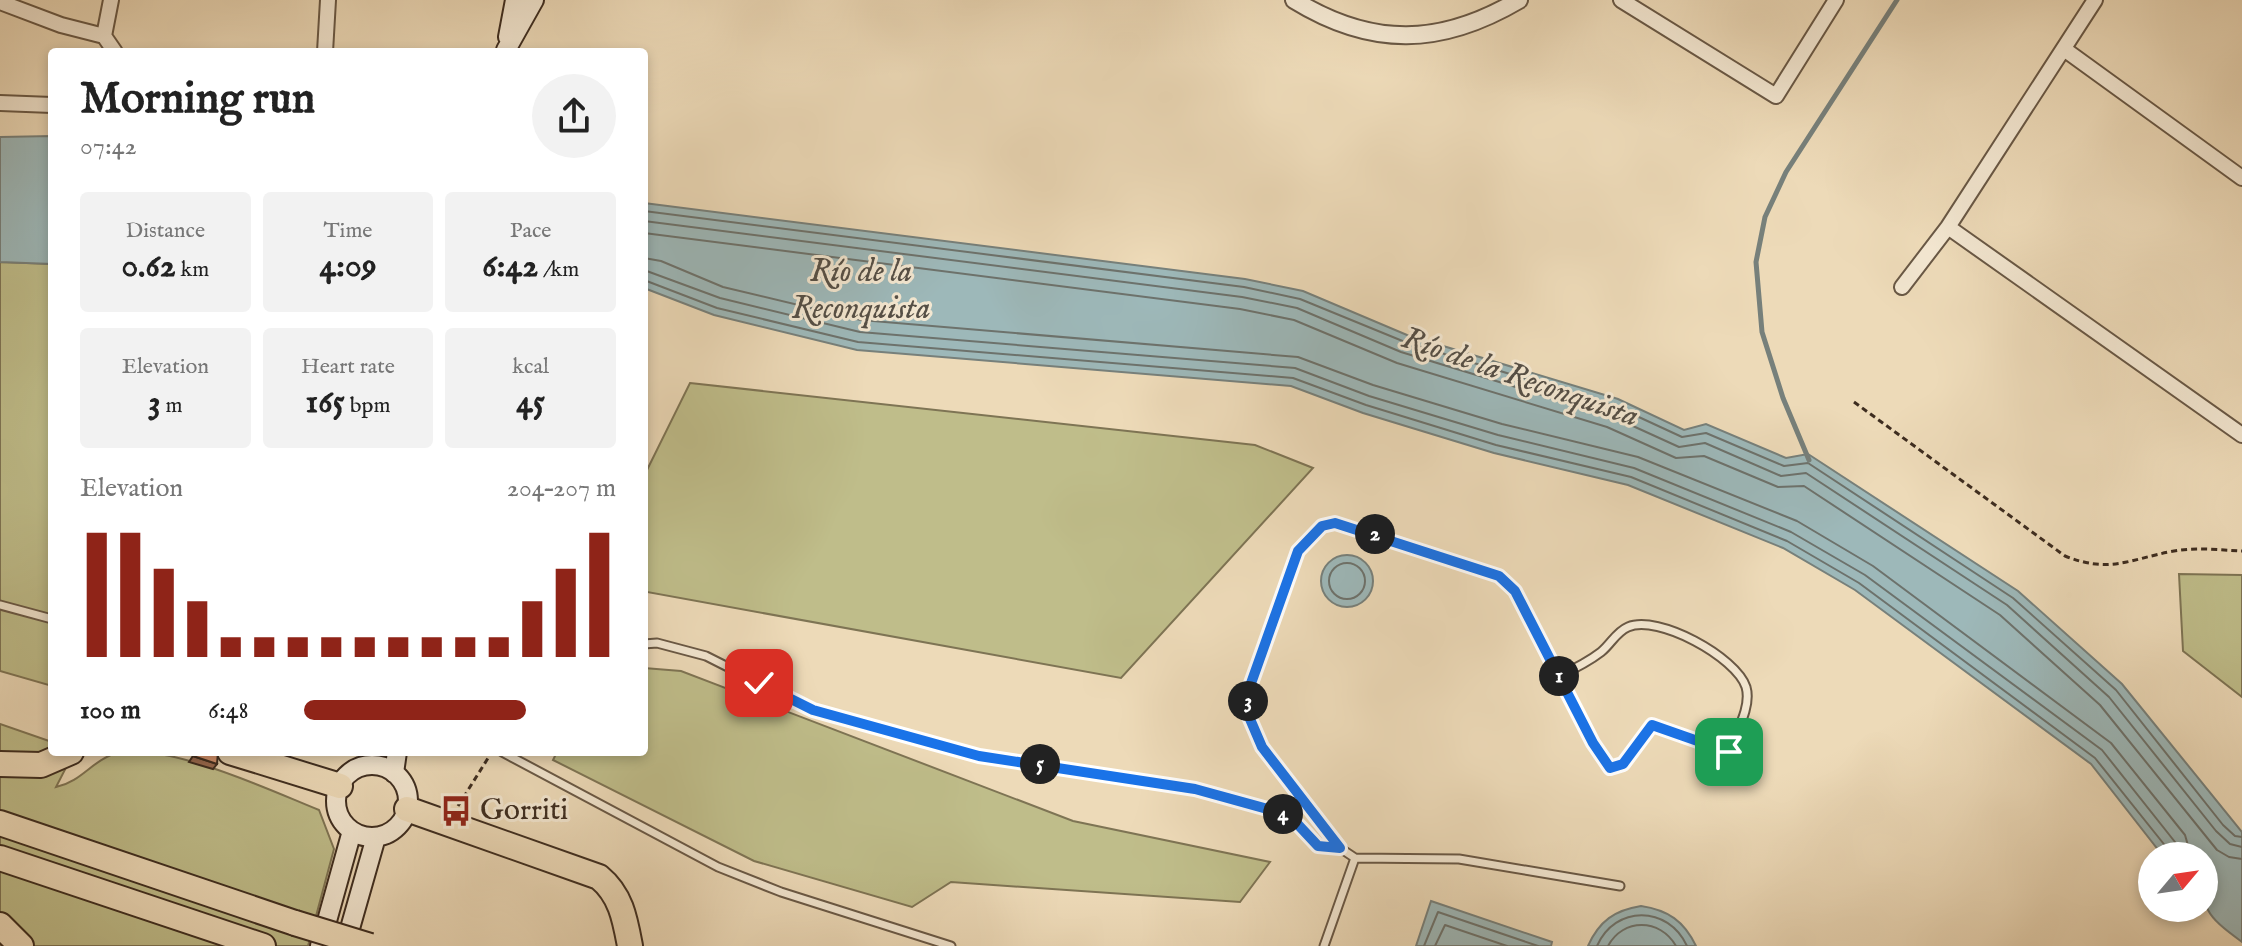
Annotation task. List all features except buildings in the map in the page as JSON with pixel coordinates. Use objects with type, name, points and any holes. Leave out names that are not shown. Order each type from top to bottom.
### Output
[{"type":"highway","points":[[0,764],[41,765],[62,756]]},
{"type":"highway","points":[[243,756],[340,786]]},
{"type":"highway","points":[[407,809],[599,877],[612,888],[624,912],[630,946]]},
{"type":"highway","points":[[0,823],[370,946]]},
{"type":"highway","points":[[0,858],[263,946]]},
{"type":"highway","points":[[0,925],[21,946]]},
{"type":"main road","points":[[504,48],[515,0]]},
{"type":"main road","points":[[505,48],[534,0]]},
{"type":"main road","points":[[394,773],[396,756]]},
{"type":"main road","points":[[372,759],[403,783],[407,809],[401,822],[390,833],[376,837],[352,831],[336,811],[340,786],[352,771],[372,759]]},
{"type":"main road","points":[[320,946],[352,831]]},
{"type":"main road","points":[[345,946],[376,837]]},
{"type":"street","points":[[104,36],[111,0]]},
{"type":"street","points":[[325,48],[328,0]]},
{"type":"street","points":[[1294,0],[1317,14],[1389,35],[1420,37],[1464,28],[1519,0]]},
{"type":"street","points":[[1306,0],[1317,14]]},
{"type":"street","points":[[1621,0],[1776,96],[1836,0]]},
{"type":"street","points":[[1902,287],[1948,227],[2095,0]]},
{"type":"street","points":[[0,2],[61,25],[104,36],[112,48]]},
{"type":"street","points":[[2064,49],[2242,178]]},
{"type":"street","points":[[0,103],[48,105]]},
{"type":"street","points":[[1948,227],[2242,435]]},
{"type":"lane","points":[[1559,676],[1588,662],[1629,626],[1655,623],[1669,627],[1735,668],[1747,689],[1745,707],[1729,752],[1652,725],[1623,764],[1610,768],[1559,676],[1515,591],[1499,576],[1335,523],[1322,526],[1298,551],[1249,689],[1247,712],[1262,747],[1340,848],[1355,858],[1459,859],[1620,886]]},
{"type":"lane","points":[[0,605],[48,618]]},
{"type":"lane","points":[[648,644],[668,645],[706,656],[813,710],[979,756],[1195,789],[1289,815],[1318,846],[1340,848]]},
{"type":"lane","points":[[510,756],[718,867],[781,892],[951,946]]},
{"type":"lane","points":[[1324,946],[1355,858]]},
{"type":"path","points":[[1854,402],[2076,561],[2106,567],[2175,550],[2242,551]]},
{"type":"path","points":[[456,811],[490,756]]},
{"type":"shaded area","points":[[0,262],[48,264],[48,685],[0,671]]},
{"type":"shaded area","points":[[690,383],[1255,445],[1313,468],[1121,678],[648,592],[648,468]]},
{"type":"shaded area","points":[[2179,574],[2242,575],[2242,697],[2183,651]]},
{"type":"shaded area","points":[[648,668],[681,671],[1073,821],[1270,862],[1240,902],[951,882],[912,907],[754,861],[553,760],[555,756],[648,756]]},
{"type":"shaded area","points":[[0,724],[48,741],[48,756],[72,756],[56,787],[73,781],[109,756],[169,756],[246,780],[319,810],[334,849],[308,946],[0,946]]},
{"type":"water","points":[[48,136],[48,264],[0,262],[0,137]]},
{"type":"water","name":"Río de la Reconquista","points":[[648,204],[1245,279],[1303,291],[1407,335],[1618,399],[1684,430],[1706,424],[1786,458],[1808,454],[2018,591],[2122,684],[2242,832],[2242,942],[2218,922],[2218,842],[2152,842],[2091,764],[1855,590],[1783,548],[1628,485],[1494,453],[1363,413],[1291,386],[857,350],[714,315],[648,290]]},
{"type":"water","points":[[1347,555],[1365,563],[1373,581],[1365,599],[1347,607],[1329,599],[1321,581],[1329,563]]},
{"type":"water","points":[[1431,901],[1552,942],[1551,946],[1416,946]]},
{"type":"water","points":[[1641,906],[1674,918],[1696,946],[1588,946],[1609,918],[1623,910]]},
{"type":"waterway","points":[[1809,460],[1783,398],[1762,332],[1756,262],[1765,217],[1786,172],[1897,0]]},
{"type":"place","name":"Gorriti","points":[[456,811]]},
{"type":"route","points":[[759,683],[813,710],[979,756],[1195,789],[1289,815],[1318,846],[1340,848],[1262,747],[1247,712],[1249,689],[1298,551],[1322,526],[1335,523],[1499,576],[1515,591],[1593,743],[1610,768],[1623,764],[1652,725],[1729,752]]}]
